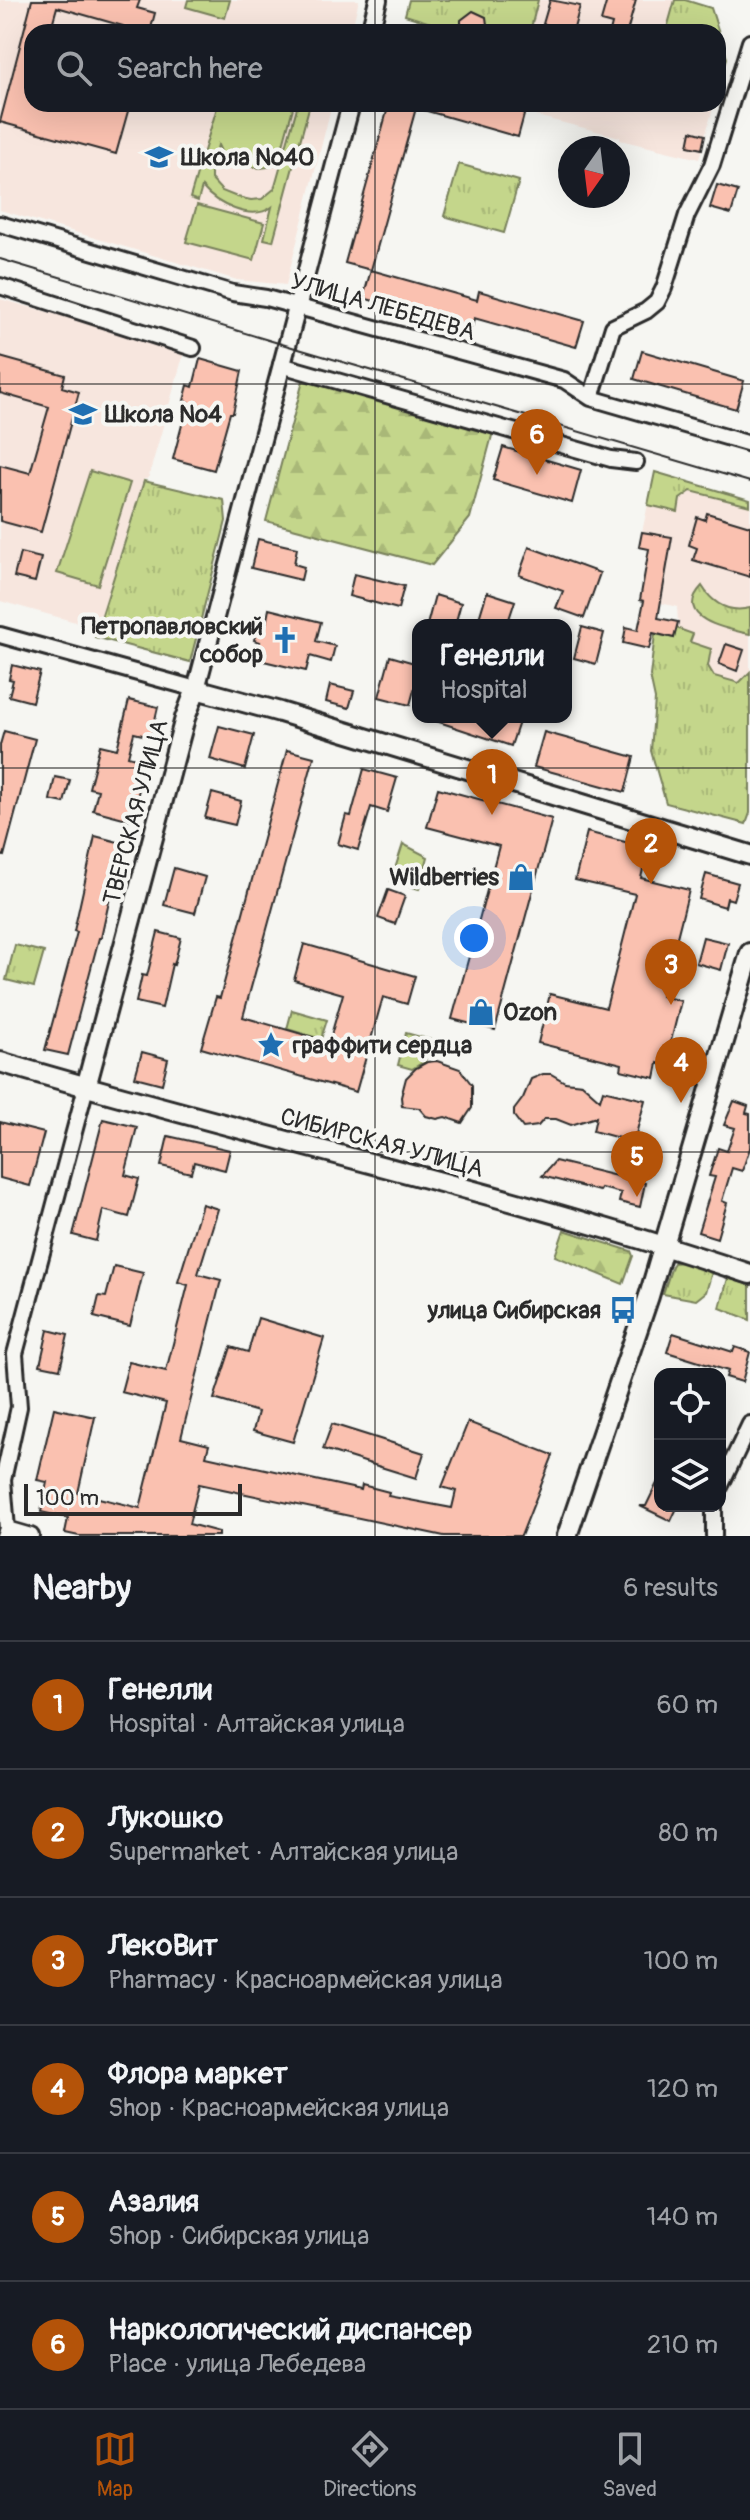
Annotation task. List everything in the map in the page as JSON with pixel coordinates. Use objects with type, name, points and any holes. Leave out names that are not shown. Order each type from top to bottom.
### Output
[{"type":"main road","points":[[196,689],[750,855]]},
{"type":"main road","name":"ТВЕРСКАЯ УЛИЦА","points":[[86,1087],[185,718],[196,689]]},
{"type":"main road","points":[[567,1536],[664,1246],[750,953]]},
{"type":"main road","name":"СИБИРСКАЯ УЛИЦА","points":[[0,1062],[664,1246],[750,1274]]},
{"type":"street","points":[[372,24],[378,0]]},
{"type":"street","points":[[591,398],[613,327],[646,311],[657,302],[664,288],[687,215],[712,165],[750,42]]},
{"type":"street","name":"ТВЕРСКАЯ УЛИЦА","points":[[196,689],[349,112]]},
{"type":"street","name":"УЛИЦА ЛЕБЕДЕВА","points":[[0,224],[233,293],[297,306],[564,380],[591,398],[750,444]]},
{"type":"street","points":[[0,286],[193,348]]},
{"type":"street","points":[[281,365],[611,459],[636,462]]},
{"type":"street","points":[[0,635],[196,689]]},
{"type":"street","name":"ТВЕРСКАЯ УЛИЦА","points":[[5,1532],[3,1480],[19,1407],[15,1354],[86,1087]]},
{"type":"street","points":[[726,1474],[750,1424]]},
{"type":"street","points":[[714,1512],[714,1536]]},
{"type":"street","points":[[5,1532],[31,1536]]},
{"type":"shaded area","name":"Школа №40","points":[[0,0],[359,0],[353,24],[24,24],[24,112],[330,112],[286,285],[237,280],[0,210]]},
{"type":"shaded area","points":[[409,0],[685,0],[711,8],[716,24],[434,24],[405,15]]},
{"type":"shaded area","points":[[535,112],[712,112],[699,159],[630,142],[630,136],[616,136],[536,116]]},
{"type":"shaded area","name":"Школа №4","points":[[0,299],[185,349],[148,479],[144,479],[97,628],[0,601]]},
{"type":"shaded area","points":[[655,472],[750,500],[750,813],[746,824],[666,803],[651,751],[655,699],[650,676],[655,634],[674,638],[678,622],[677,607],[661,603],[672,537],[642,532]]},
{"type":"green space","points":[[188,0],[230,0],[225,18],[186,7]]},
{"type":"green space","points":[[409,0],[538,0],[532,24],[434,24],[405,15]]},
{"type":"green space","points":[[675,0],[685,0],[711,8],[716,24],[668,24]]},
{"type":"green space","points":[[216,112],[292,112],[278,163],[272,166],[258,168],[224,158],[218,145],[211,179],[222,191],[251,200],[262,199],[274,189],[296,112],[308,112],[273,241],[264,239],[272,207],[254,213],[244,212],[225,205],[202,187],[198,201],[190,198]]},
{"type":"green space","points":[[459,164],[519,181],[504,233],[444,216]]},
{"type":"green space","points":[[197,205],[264,223],[254,260],[186,242]]},
{"type":"green space","points":[[304,377],[493,432],[470,518],[432,565],[266,521]]},
{"type":"green space","points":[[90,471],[130,483],[98,585],[57,573]]},
{"type":"green space","points":[[655,472],[750,500],[750,506],[691,491],[680,499],[678,512],[648,505]]},
{"type":"green space","points":[[144,481],[224,500],[226,521],[190,662],[95,637]]},
{"type":"green space","points":[[702,586],[722,606],[750,608],[750,634],[716,625],[697,614],[693,606],[694,597]]},
{"type":"green space","points":[[676,628],[693,634],[690,642],[711,649],[708,666],[714,676],[739,683],[750,672],[750,813],[746,824],[666,803],[651,751],[655,699],[650,676],[655,634],[674,638]]},
{"type":"green space","points":[[403,844],[428,857],[419,889],[391,881]]},
{"type":"green space","points":[[15,945],[44,952],[34,987],[6,980]]},
{"type":"green space","points":[[292,1010],[327,1020],[321,1039],[287,1029]]},
{"type":"green space","points":[[406,1033],[431,1040],[425,1061],[412,1069],[398,1065]]},
{"type":"green space","points":[[564,1230],[631,1251],[633,1256],[623,1284],[555,1256]]},
{"type":"green space","points":[[681,1262],[712,1272],[706,1292],[696,1300],[663,1294],[672,1266]]},
{"type":"green space","points":[[728,1278],[750,1285],[750,1320],[720,1308]]},
{"type":"building","points":[[32,0],[140,0],[137,8],[155,13],[152,24],[116,24],[57,7],[52,24],[26,24]]},
{"type":"building","points":[[550,0],[580,6],[575,24],[543,24]]},
{"type":"building","points":[[607,0],[636,0],[629,24],[601,21]]},
{"type":"building","points":[[473,11],[486,17],[487,24],[461,24],[461,20]]},
{"type":"building","points":[[24,30],[24,112],[128,112],[116,154],[0,122]]},
{"type":"building","points":[[387,112],[415,112],[371,270],[345,263]]},
{"type":"building","points":[[430,112],[525,112],[518,137]]},
{"type":"building","points":[[691,131],[705,135],[702,149],[688,146]]},
{"type":"building","points":[[717,185],[738,191],[731,214],[710,208]]},
{"type":"building","points":[[371,270],[477,300],[479,291],[584,321],[576,347],[474,318],[472,328],[363,298]]},
{"type":"building","points":[[642,351],[744,381],[736,409],[634,379]]},
{"type":"building","points":[[0,357],[65,375],[62,387],[79,392],[41,532],[0,521],[0,465],[30,473],[49,407],[0,393]]},
{"type":"building","points":[[200,359],[242,371],[233,413],[230,413],[214,470],[173,459],[188,402],[184,401],[188,385],[193,387]]},
{"type":"building","points":[[503,447],[581,470],[572,503],[493,480]]},
{"type":"building","points":[[707,513],[750,526],[750,577],[693,560],[697,548],[689,545],[697,517],[705,520]]},
{"type":"building","points":[[642,532],[672,537],[658,618],[678,622],[674,638],[653,633],[649,649],[623,643],[626,627],[638,630],[644,601],[640,600],[649,549],[639,547]]},
{"type":"building","points":[[258,539],[297,548],[294,564],[304,567],[301,580],[251,568]]},
{"type":"building","points":[[529,547],[600,573],[584,618],[556,608],[563,591],[519,575]]},
{"type":"building","points":[[20,553],[41,558],[35,582],[14,577]]},
{"type":"building","points":[[354,574],[404,586],[398,609],[349,596]]},
{"type":"building","points":[[487,592],[515,601],[509,619],[479,619]]},
{"type":"building","points":[[435,595],[461,603],[457,619],[429,619]]},
{"type":"building","name":"Петропавловский собор","points":[[269,609],[321,622],[316,641],[335,646],[331,662],[310,656],[306,671],[255,659],[260,642],[254,640],[259,622],[266,624]]},
{"type":"building","points":[[582,627],[604,633],[596,664],[574,658]]},
{"type":"building","points":[[726,644],[744,650],[737,671],[719,664]]},
{"type":"building","points":[[390,656],[412,662],[410,705],[379,697]]},
{"type":"building","points":[[12,665],[40,672],[32,702],[9,696],[13,680],[9,679]]},
{"type":"building","points":[[330,685],[354,691],[349,708],[326,702]]},
{"type":"building","points":[[129,700],[158,707],[151,737],[134,733],[128,756],[143,760],[139,777],[142,778],[131,820],[93,810],[98,790],[89,788],[100,745],[117,749]]},
{"type":"building","points":[[442,723],[519,723],[511,746]]},
{"type":"building","points":[[219,726],[254,735],[245,769],[210,759]]},
{"type":"building","points":[[4,731],[35,739],[4,856],[0,855],[0,745]]},
{"type":"building","points":[[544,732],[634,757],[625,792],[534,767]]},
{"type":"building","points":[[287,750],[314,757],[243,1017],[329,1042],[343,994],[294,980],[304,944],[415,976],[407,1004],[383,997],[356,1092],[201,1048],[216,997],[220,998]]},
{"type":"building","points":[[364,769],[397,778],[387,812],[371,807],[358,850],[338,844],[346,815],[351,816]]},
{"type":"building","points":[[55,777],[70,780],[64,803],[50,800]]},
{"type":"building","points":[[438,788],[552,819],[495,1030],[452,1019],[499,846],[427,827]]},
{"type":"building","points":[[212,793],[241,801],[235,825],[205,818]]},
{"type":"building","points":[[587,832],[648,848],[641,878],[689,890],[662,996],[681,1001],[665,1065],[658,1063],[655,1078],[621,1070],[622,1064],[538,1043],[550,994],[606,1008],[635,894],[575,880]]},
{"type":"building","points":[[95,836],[122,843],[101,938],[68,1055],[45,1050],[77,932],[74,931]]},
{"type":"building","points":[[174,868],[205,877],[195,913],[164,905]]},
{"type":"building","points":[[706,874],[738,883],[733,900],[727,898],[725,907],[699,899]]},
{"type":"building","points":[[388,890],[405,896],[395,924],[378,918]]},
{"type":"building","points":[[158,932],[181,938],[162,1008],[136,1002],[142,975],[147,976]]},
{"type":"building","points":[[703,937],[728,943],[721,970],[696,963]]},
{"type":"building","points":[[142,1052],[168,1059],[162,1084],[135,1077]]},
{"type":"building","points":[[437,1061],[460,1069],[472,1085],[472,1108],[462,1123],[445,1117],[437,1119],[426,1116],[419,1108],[402,1106],[406,1078],[416,1068]]},
{"type":"building","points":[[543,1074],[582,1084],[600,1100],[603,1090],[645,1100],[634,1142],[593,1131],[596,1117],[571,1125],[556,1119],[544,1119],[538,1126],[523,1128],[514,1116],[514,1110],[531,1079]]},
{"type":"building","points":[[734,1101],[748,1106],[750,1148],[742,1171],[732,1168],[722,1201],[727,1203],[717,1238],[698,1232],[715,1177],[709,1176],[718,1148],[727,1151],[735,1128],[724,1125]]},
{"type":"building","points":[[103,1119],[137,1127],[125,1175],[139,1179],[129,1217],[103,1210],[96,1241],[73,1235]]},
{"type":"building","points":[[0,1122],[44,1133],[30,1186],[0,1178]]},
{"type":"building","points":[[168,1136],[230,1150],[225,1170],[194,1162],[191,1173],[161,1166]]},
{"type":"building","points":[[555,1161],[645,1183],[640,1207],[619,1202],[621,1193],[601,1188],[599,1191],[542,1176]]},
{"type":"building","points":[[202,1204],[218,1209],[198,1274],[221,1280],[181,1438],[209,1445],[206,1456],[361,1490],[362,1485],[389,1492],[388,1496],[452,1508],[456,1491],[442,1487],[468,1422],[553,1455],[521,1536],[444,1536],[199,1484],[189,1524],[219,1532],[219,1536],[79,1536],[65,1533],[68,1518],[41,1512],[47,1482],[37,1480],[54,1408],[95,1417],[78,1493],[140,1508],[166,1403],[121,1392],[129,1362],[166,1371],[188,1285],[178,1282]]},
{"type":"building","points":[[114,1266],[143,1273],[130,1326],[94,1317],[99,1296],[106,1297]]},
{"type":"building","points":[[258,1318],[324,1338],[293,1442],[253,1431],[258,1412],[214,1399],[231,1347],[248,1352]]},
{"type":"building","points":[[48,1330],[68,1335],[60,1369],[40,1365]]},
{"type":"building","points":[[673,1333],[733,1352],[735,1347],[750,1352],[742,1382],[726,1377],[726,1368],[667,1352]]},
{"type":"building","points":[[332,1424],[424,1453],[416,1478],[323,1449]]},
{"type":"building","points":[[654,1489],[654,1512],[675,1512],[671,1521],[640,1506],[646,1506]]},
{"type":"tram line","points":[[0,259],[750,482]]},
{"type":"place","name":"Школа №40","points":[[159,157]]},
{"type":"place","name":"Школа №4","points":[[83,414]]},
{"type":"place","name":"Наркологический диспансер","points":[[537,475]]},
{"type":"place","name":"Петропавловский собор","points":[[285,640]]},
{"type":"place","name":"Генелли","points":[[492,815]]},
{"type":"place","name":"Wildberries","points":[[521,877]]},
{"type":"place","name":"Лукошко","points":[[651,884]]},
{"type":"place","name":"ЛекоВит","points":[[671,1005]]},
{"type":"place","name":"Ozon","points":[[481,1012]]},
{"type":"place","name":"граффити сердца","points":[[271,1045]]},
{"type":"place","name":"Флора маркет","points":[[681,1103]]},
{"type":"place","name":"Азалия","points":[[637,1197]]},
{"type":"place","name":"улица Сибирская","points":[[623,1310]]}]
